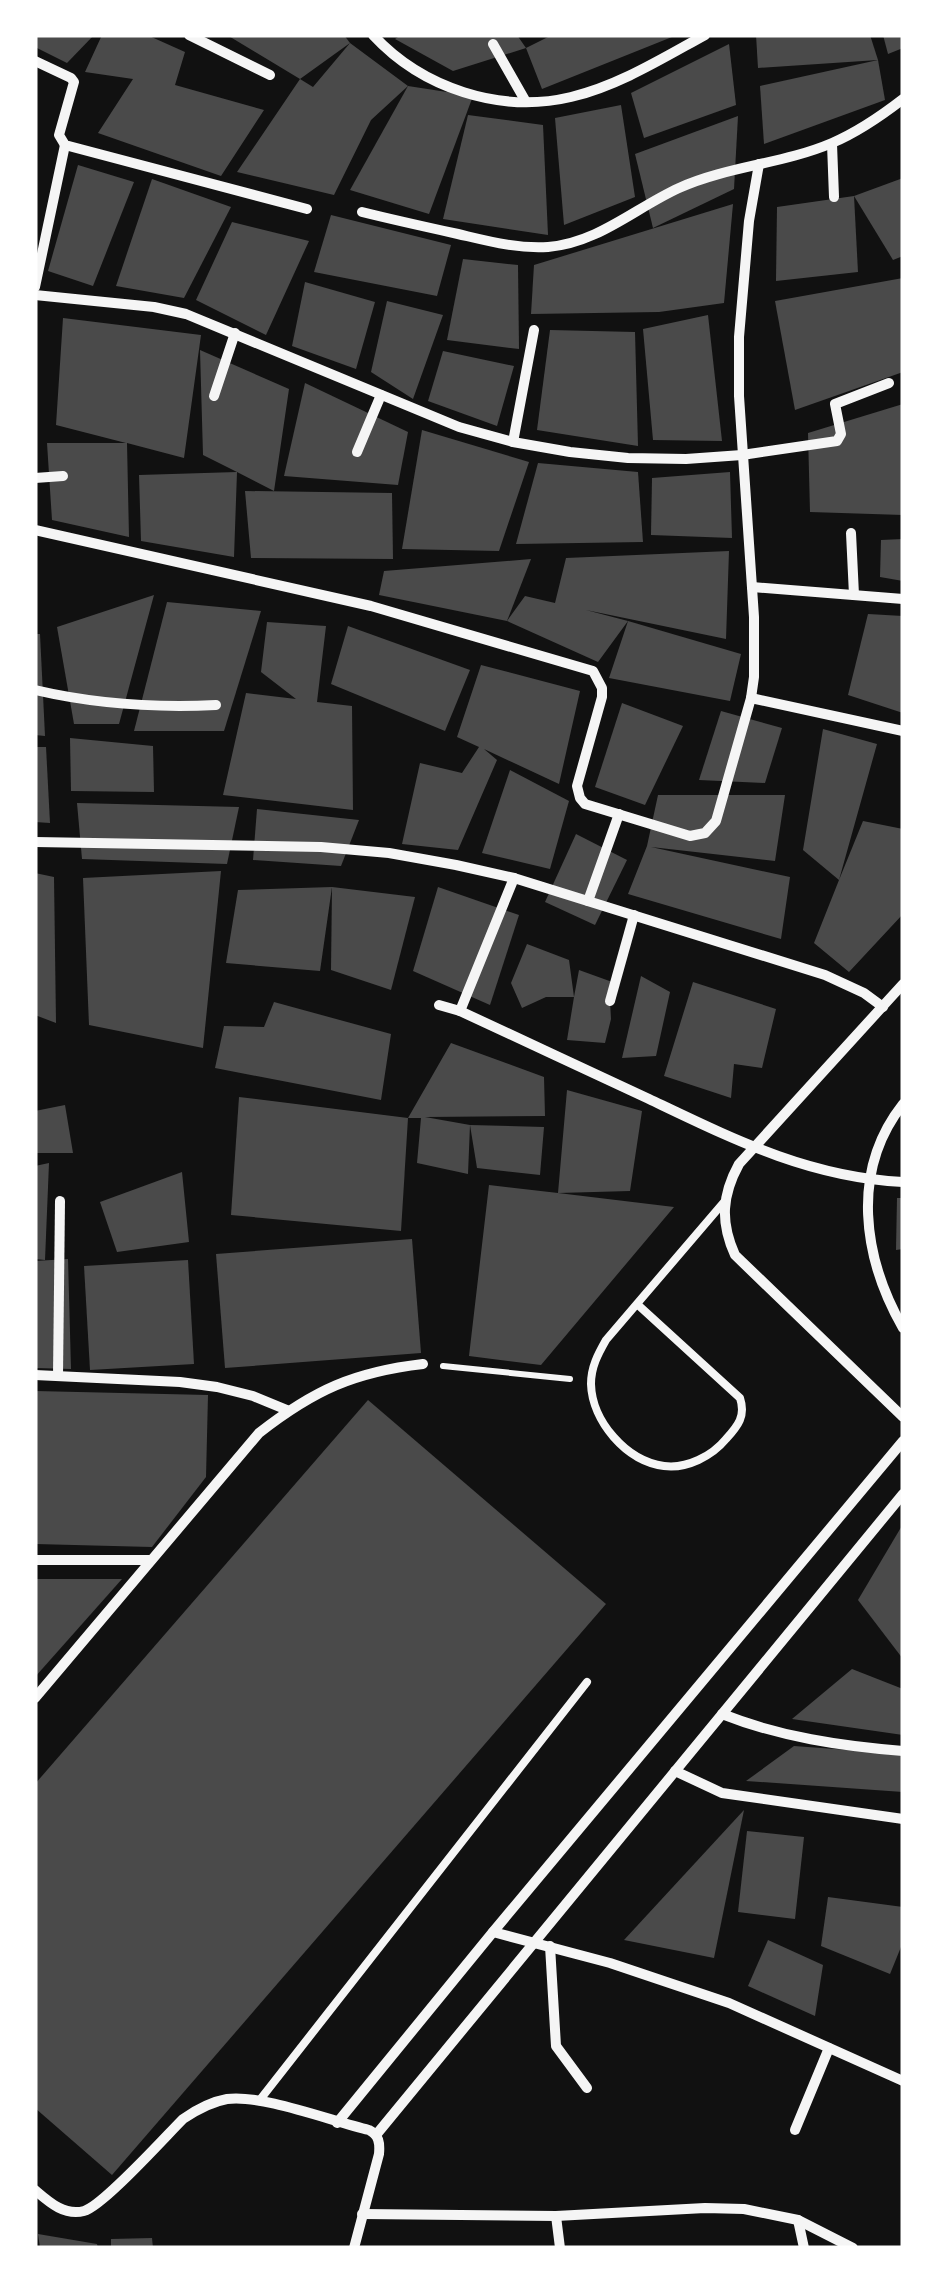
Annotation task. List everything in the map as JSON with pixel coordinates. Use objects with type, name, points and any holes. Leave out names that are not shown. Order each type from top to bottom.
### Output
[{"type":"street","points":[[189,35],[270,75]]},
{"type":"street","points":[[373,35],[388,51],[428,78],[474,96],[526,102],[571,97],[617,80],[705,35]]},
{"type":"street","points":[[493,44],[526,102]]},
{"type":"street","points":[[35,61],[74,82],[59,135],[66,145],[308,209]]},
{"type":"street","points":[[362,212],[522,248],[552,247],[609,228],[677,188],[714,174],[832,144],[868,125],[903,99]]},
{"type":"street","points":[[832,144],[834,197]]},
{"type":"street","points":[[35,287],[66,145]]},
{"type":"street","points":[[35,530],[372,606],[593,672],[599,678],[602,697],[577,786],[586,804],[690,836],[705,833],[716,821],[751,698],[755,647],[739,396],[740,318],[749,221],[760,164]]},
{"type":"street","points":[[35,296],[170,310],[202,319],[459,428],[512,442],[628,458],[742,454],[837,441],[841,434],[835,404],[889,382]]},
{"type":"street","points":[[512,442],[534,330]]},
{"type":"street","points":[[214,396],[236,333]]},
{"type":"street","points":[[358,452],[381,394]]},
{"type":"street","points":[[35,478],[63,476]]},
{"type":"street","points":[[852,533],[854,595]]},
{"type":"street","points":[[752,588],[903,599]]},
{"type":"street","points":[[35,690],[115,704],[164,708],[216,705]]},
{"type":"street","points":[[751,698],[903,731]]},
{"type":"street","points":[[588,900],[619,814]]},
{"type":"street","points":[[35,842],[321,848],[389,853],[456,864],[588,900],[825,975],[883,1006]]},
{"type":"street","points":[[460,1011],[514,878]]},
{"type":"street","points":[[610,1001],[634,915]]},
{"type":"street","points":[[903,984],[738,1164],[724,1202],[724,1220],[735,1255],[903,1417]]},
{"type":"street","points":[[440,1006],[460,1011],[752,1148],[809,1168],[869,1180],[903,1182]]},
{"type":"street","points":[[903,1104],[885,1131],[869,1180],[867,1211],[878,1274],[903,1328]]},
{"type":"street","points":[[58,1375],[60,1201]]},
{"type":"street","points":[[35,1698],[259,1433],[318,1392],[387,1368],[424,1364]]},
{"type":"street","points":[[35,1375],[218,1387],[287,1410]]},
{"type":"street","points":[[337,2123],[903,1441]]},
{"type":"street","points":[[376,2135],[903,1494]]},
{"type":"street","points":[[35,1560],[150,1560]]},
{"type":"street","points":[[722,1714],[795,1737],[903,1751]]},
{"type":"street","points":[[676,1771],[722,1794],[903,1819]]},
{"type":"street","points":[[493,1932],[729,2002],[903,2081]]},
{"type":"street","points":[[550,1946],[556,2046],[587,2088]]},
{"type":"street","points":[[796,2130],[829,2048]]},
{"type":"street","points":[[35,2190],[62,2209],[84,2211],[104,2199],[196,2110],[227,2100],[259,2101],[368,2130],[380,2141],[354,2248]]},
{"type":"street","points":[[362,2214],[556,2216],[725,2208],[798,2220],[853,2248]]},
{"type":"street","points":[[556,2216],[560,2248]]},
{"type":"street","points":[[798,2220],[804,2248]]},
{"type":"lane","points":[[638,1304],[740,1398],[743,1408],[739,1425],[722,1445],[699,1460],[664,1466],[645,1460],[614,1438],[594,1403],[591,1381],[606,1340],[724,1202]]},
{"type":"lane","points":[[259,2101],[587,1682]]},
{"type":"path","points":[[424,1364],[591,1381]]},
{"type":"building","points":[[35,35],[94,35],[67,63],[35,47]]},
{"type":"building","points":[[102,35],[147,35],[185,52],[175,85],[264,110],[221,176],[98,133],[133,79],[85,72]]},
{"type":"building","points":[[227,35],[344,35],[350,43],[300,79]]},
{"type":"building","points":[[401,35],[517,35],[526,48],[453,71],[395,39]]},
{"type":"building","points":[[552,35],[677,35],[542,89],[526,48]]},
{"type":"building","points":[[756,35],[870,35],[878,60],[758,68]]},
{"type":"building","points":[[883,35],[903,35],[903,48],[888,54]]},
{"type":"building","points":[[350,43],[408,86],[371,120],[334,195],[237,172],[300,79],[313,87]]},
{"type":"building","points":[[729,44],[736,105],[644,138],[631,93]]},
{"type":"building","points":[[878,60],[885,100],[764,144],[760,86]]},
{"type":"building","points":[[408,86],[473,96],[429,214],[350,190]]},
{"type":"building","points":[[621,105],[635,197],[564,225],[555,118]]},
{"type":"building","points":[[468,115],[543,125],[548,235],[443,219]]},
{"type":"building","points":[[738,116],[734,189],[653,228],[635,154]]},
{"type":"building","points":[[78,165],[134,182],[93,286],[48,271]]},
{"type":"building","points":[[903,178],[903,256],[893,260],[854,196]]},
{"type":"building","points":[[152,179],[231,207],[184,298],[116,286]]},
{"type":"building","points":[[854,196],[858,272],[776,281],[777,207]]},
{"type":"building","points":[[733,204],[724,303],[659,312],[531,314],[534,265]]},
{"type":"building","points":[[331,215],[451,245],[437,296],[314,272]]},
{"type":"building","points":[[232,222],[309,241],[266,335],[196,300]]},
{"type":"building","points":[[463,259],[518,265],[519,349],[447,340]]},
{"type":"building","points":[[903,278],[903,372],[795,410],[775,301]]},
{"type":"building","points":[[305,282],[375,302],[356,369],[292,346]]},
{"type":"building","points":[[387,301],[443,315],[413,399],[371,372]]},
{"type":"building","points":[[708,315],[722,441],[653,440],[643,329]]},
{"type":"building","points":[[63,318],[201,335],[184,458],[127,443],[129,537],[52,520],[47,443],[126,443],[56,425]]},
{"type":"building","points":[[550,330],[635,332],[638,446],[537,430]]},
{"type":"building","points":[[200,350],[289,389],[274,491],[203,455]]},
{"type":"building","points":[[443,351],[514,366],[497,426],[428,401]]},
{"type":"building","points":[[305,383],[408,432],[398,485],[284,476]]},
{"type":"building","points":[[903,404],[903,515],[810,512],[808,433]]},
{"type":"building","points":[[422,430],[529,462],[499,551],[402,549]]},
{"type":"building","points":[[538,463],[638,472],[643,542],[516,544]]},
{"type":"building","points":[[237,472],[234,557],[141,541],[139,475]]},
{"type":"building","points":[[730,472],[732,538],[651,535],[652,478]]},
{"type":"building","points":[[245,491],[392,493],[393,559],[251,558]]},
{"type":"building","points":[[903,539],[903,581],[880,577],[881,540]]},
{"type":"building","points":[[729,551],[726,639],[586,610],[628,621],[598,662],[507,621],[525,596],[555,603],[566,558]]},
{"type":"building","points":[[531,559],[507,621],[379,595],[384,571]]},
{"type":"building","points":[[154,595],[119,724],[74,724],[57,627]]},
{"type":"building","points":[[167,602],[261,611],[224,731],[134,731]]},
{"type":"building","points":[[868,614],[903,616],[903,713],[848,695]]},
{"type":"building","points":[[628,621],[741,654],[730,701],[609,678]]},
{"type":"building","points":[[267,622],[326,626],[317,702],[352,706],[353,810],[223,795],[246,693],[296,699],[261,672]]},
{"type":"building","points":[[348,626],[470,670],[445,731],[331,684]]},
{"type":"building","points":[[35,634],[40,634],[45,736],[35,735]]},
{"type":"building","points":[[481,665],[580,691],[559,784],[484,749],[497,760],[458,850],[402,844],[420,763],[462,773],[479,747],[457,737]]},
{"type":"building","points":[[622,703],[683,726],[645,805],[595,787]]},
{"type":"building","points":[[721,711],[782,728],[765,783],[699,780]]},
{"type":"building","points":[[823,729],[877,744],[839,880],[803,850]]},
{"type":"building","points":[[70,738],[153,746],[154,792],[71,791]]},
{"type":"building","points":[[35,747],[46,747],[50,823],[35,822]]},
{"type":"building","points":[[510,770],[569,801],[550,869],[482,853]]},
{"type":"building","points":[[658,795],[785,795],[775,861],[651,847],[790,877],[781,939],[628,894],[647,846]]},
{"type":"building","points":[[77,803],[239,807],[227,864],[82,859]]},
{"type":"building","points":[[257,809],[359,820],[341,866],[253,860]]},
{"type":"building","points":[[863,821],[903,829],[903,914],[849,972],[814,943]]},
{"type":"building","points":[[576,834],[627,860],[595,925],[545,902]]},
{"type":"building","points":[[221,871],[203,1048],[89,1025],[83,878]]},
{"type":"building","points":[[35,873],[54,877],[56,1023],[35,1015]]},
{"type":"building","points":[[332,887],[320,971],[226,963],[238,890]]},
{"type":"building","points":[[332,887],[415,897],[391,990],[331,970]]},
{"type":"building","points":[[438,887],[519,915],[490,1005],[413,971]]},
{"type":"building","points":[[527,944],[569,960],[574,997],[546,997],[522,1008],[511,983]]},
{"type":"building","points":[[579,970],[615,983],[605,1043],[567,1040]]},
{"type":"building","points":[[641,976],[670,992],[656,1056],[622,1058]]},
{"type":"building","points":[[693,982],[776,1009],[762,1068],[734,1064],[731,1098],[664,1076]]},
{"type":"building","points":[[274,1002],[391,1034],[381,1100],[215,1068],[224,1026],[264,1027]]},
{"type":"building","points":[[451,1043],[544,1077],[545,1116],[425,1117],[470,1125],[468,1174],[417,1163],[421,1118],[408,1118]]},
{"type":"building","points":[[567,1090],[642,1111],[630,1191],[558,1193]]},
{"type":"building","points":[[239,1097],[408,1118],[401,1231],[231,1215]]},
{"type":"building","points":[[65,1105],[73,1153],[35,1153],[35,1111]]},
{"type":"building","points":[[470,1125],[544,1127],[540,1175],[477,1168]]},
{"type":"building","points":[[49,1163],[45,1260],[35,1259],[35,1166]]},
{"type":"building","points":[[182,1172],[189,1242],[117,1252],[100,1202]]},
{"type":"building","points":[[489,1185],[674,1207],[541,1365],[469,1356]]},
{"type":"building","points":[[897,1198],[903,1198],[903,1249],[896,1250]]},
{"type":"building","points":[[412,1239],[421,1353],[225,1368],[216,1254]]},
{"type":"building","points":[[68,1259],[71,1369],[35,1368],[35,1261]]},
{"type":"building","points":[[188,1260],[194,1364],[90,1370],[84,1266]]},
{"type":"building","points":[[35,1391],[208,1395],[206,1477],[152,1547],[35,1544]]},
{"type":"building","points":[[368,1400],[606,1604],[112,2175],[35,2108],[35,1784]]},
{"type":"building","points":[[903,1524],[903,1659],[858,1600]]},
{"type":"building","points":[[35,1579],[122,1579],[35,1677]]},
{"type":"building","points":[[852,1669],[903,1689],[903,1735],[792,1719]]},
{"type":"building","points":[[794,1746],[903,1754],[903,1792],[746,1781]]},
{"type":"building","points":[[744,1810],[714,1958],[624,1940]]},
{"type":"building","points":[[747,1831],[804,1837],[795,1919],[738,1912]]},
{"type":"building","points":[[828,1897],[903,1907],[903,1942],[890,1974],[821,1946]]},
{"type":"building","points":[[768,1940],[823,1965],[815,2016],[748,1986]]},
{"type":"building","points":[[38,2234],[97,2244],[98,2248],[40,2248]]},
{"type":"building","points":[[152,2238],[153,2248],[111,2248],[111,2239]]}]
